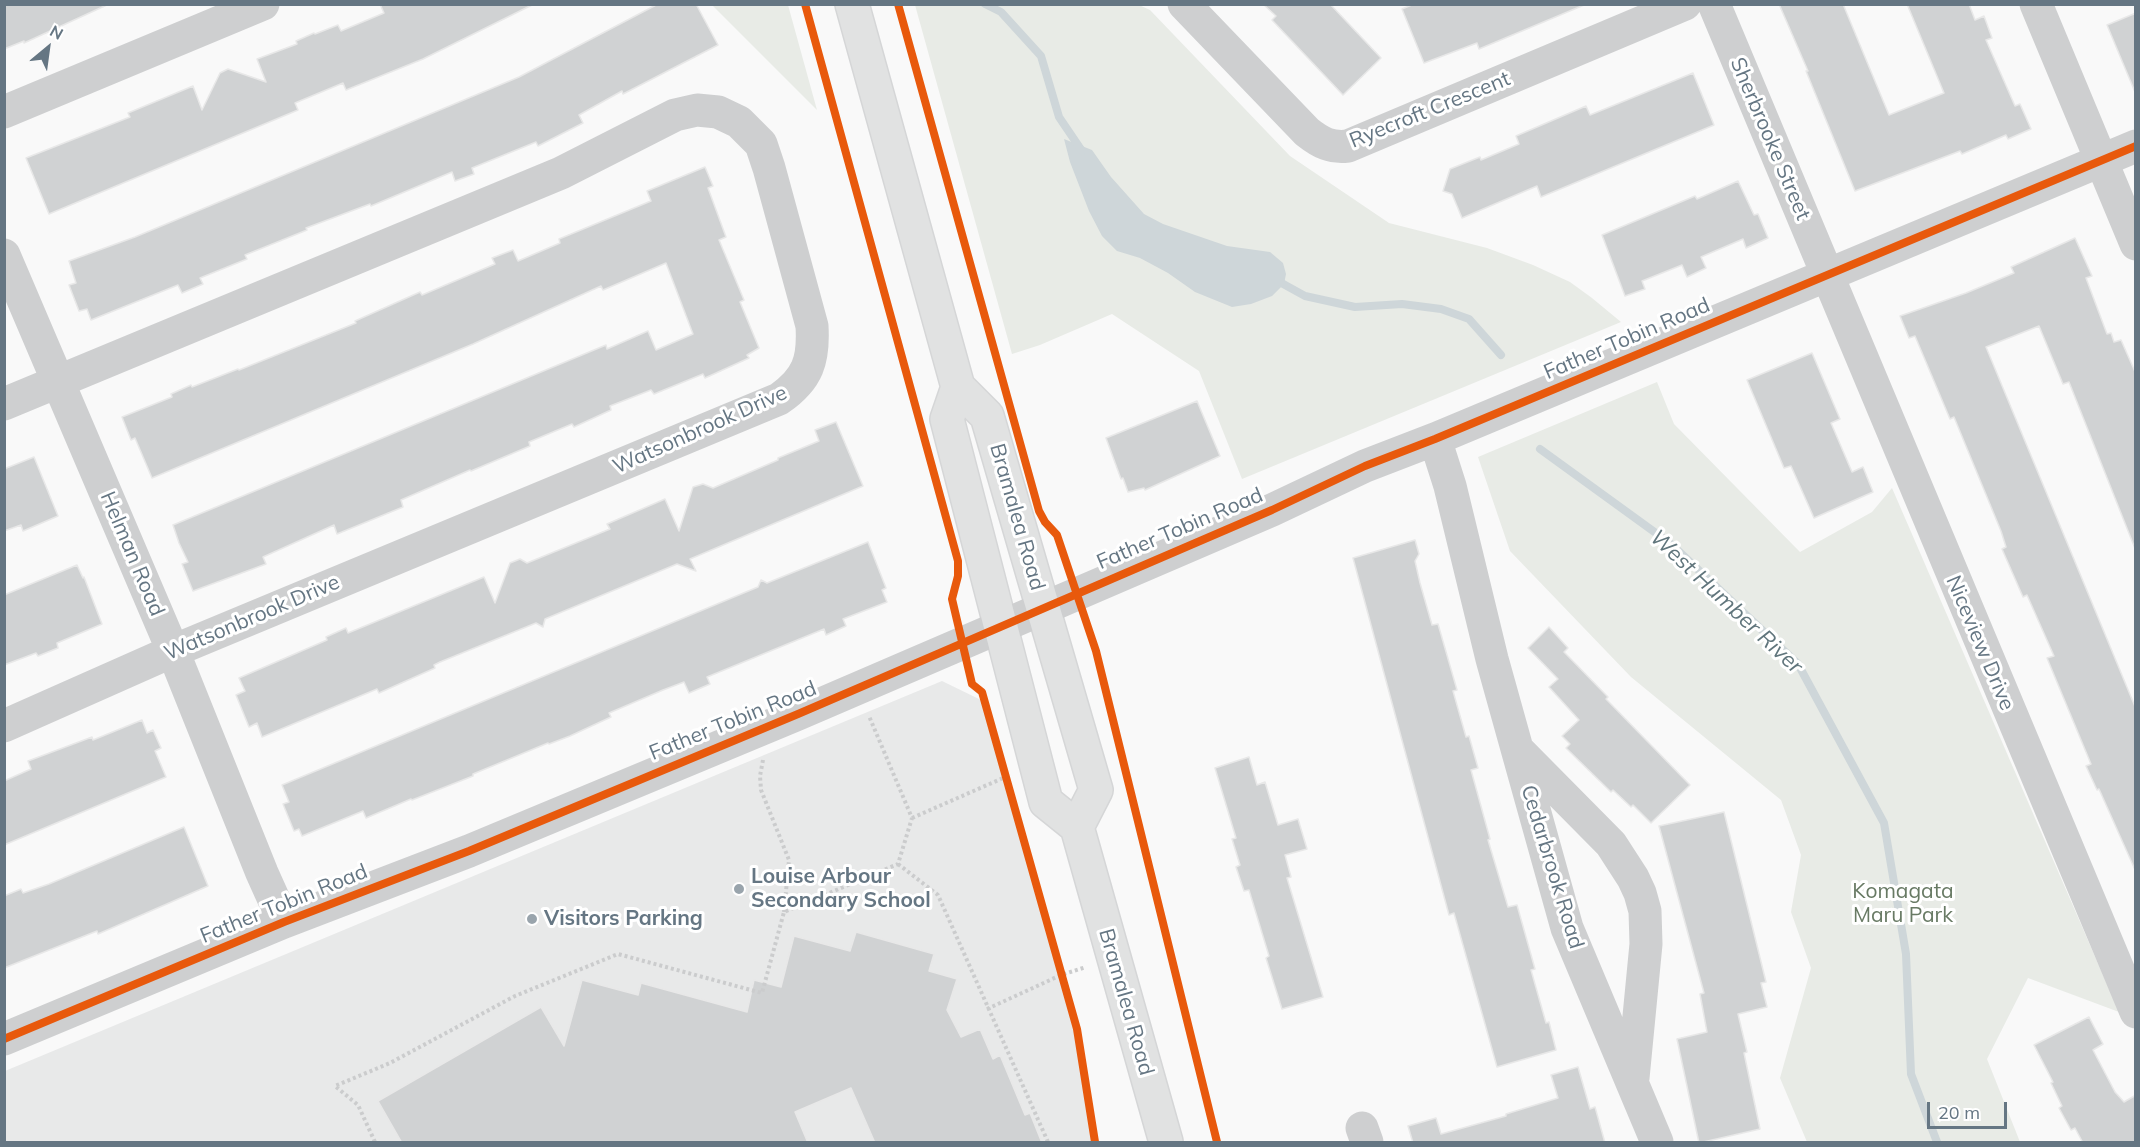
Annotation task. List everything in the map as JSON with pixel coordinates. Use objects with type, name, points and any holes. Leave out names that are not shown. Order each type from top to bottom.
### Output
[{"type":"main road","name":"Bramalea Road","points":[[852,4],[958,387],[987,416],[1096,790],[1077,827]]},
{"type":"main road","name":"Bramalea Road","points":[[958,387],[947,419],[1046,802],[1077,827],[1166,1143]]},
{"type":"street","points":[[4,112],[263,4]]},
{"type":"street","name":"Ryecroft Crescent","points":[[1184,4],[1307,132],[1320,142],[1335,147],[1348,146],[1685,4]]},
{"type":"street","name":"Sherbrooke Street","points":[[1714,4],[1826,274]]},
{"type":"street","points":[[2036,4],[2136,244]]},
{"type":"street","name":"Watsonbrook Drive","points":[[4,404],[561,173],[675,115],[697,111],[718,112],[739,122],[760,144],[769,168],[812,326],[813,346],[810,360],[796,387],[779,399],[173,651],[4,726]]},
{"type":"street","name":"Father Tobin Road","points":[[4,1039],[284,922],[469,851],[1000,627],[1272,510],[1365,466],[1435,439],[2136,146]]},
{"type":"street","name":"Helman Road","points":[[4,255],[173,651],[284,922]]},
{"type":"street","name":"Niceview Drive","points":[[1826,274],[2136,1012]]},
{"type":"street","name":"Cedarbrook Road","points":[[1435,439],[1450,486],[1492,659],[1567,928],[1657,1143]]},
{"type":"street","name":"Cedarbrook Road","points":[[1517,749],[1611,844],[1640,893],[1645,911],[1647,944],[1632,1083]]},
{"type":"path","points":[[866,709],[912,818],[898,864]]},
{"type":"path","points":[[375,1143],[358,1104],[334,1086],[390,1063],[515,996],[618,954],[762,993],[784,912],[789,860],[761,790],[760,776],[765,757]]},
{"type":"path","points":[[1002,766],[1008,788]]},
{"type":"path","points":[[912,818],[1005,777],[1037,768]]},
{"type":"path","points":[[784,912],[898,864]]},
{"type":"path","points":[[898,864],[938,895],[1048,1143]]},
{"type":"path","points":[[987,1009],[1061,975],[1114,958]]},
{"type":"path","points":[[1058,964],[1064,986]]},
{"type":"shaded area","points":[[1064,139],[1092,150],[1111,177],[1144,214],[1163,224],[1227,246],[1270,252],[1283,263],[1286,274],[1284,284],[1272,296],[1251,304],[1232,307],[1195,292],[1168,273],[1140,258],[1117,251],[1102,236],[1089,211],[1070,162]]},
{"type":"shaded area","name":"Louise Arbour Secondary School","points":[[942,681],[981,700],[1073,1026],[1092,1142],[5,1142],[5,1071]]},
{"type":"green space","points":[[712,5],[788,5],[817,110]]},
{"type":"green space","points":[[915,5],[1139,5],[1150,10],[1290,156],[1389,223],[1487,248],[1533,265],[1570,282],[1621,322],[1242,479],[1199,371],[1112,314],[1040,345],[1012,354]]},
{"type":"green space","name":"Komagata Maru Park","points":[[1657,382],[1674,424],[1800,552],[1872,512],[1892,488],[2119,1012],[2028,978],[1987,1059],[2020,1142],[1807,1142],[1780,1078],[1811,968],[1791,912],[1801,855],[1781,800],[1631,677],[1510,551],[1478,457]]},
{"type":"building","points":[[4,4],[109,4],[24,43],[24,41],[4,49]]},
{"type":"building","points":[[380,4],[534,4],[423,59],[346,90],[343,83],[295,103],[298,110],[49,214],[26,158],[130,117],[128,113],[193,86],[202,110],[220,73],[228,69],[266,82],[257,59],[297,44],[296,41],[314,33],[338,25],[341,31],[384,13]]},
{"type":"building","points":[[658,4],[696,4],[718,45],[623,94],[622,91],[579,115],[583,123],[538,146],[536,142],[472,168],[474,174],[455,181],[452,172],[371,206],[370,204],[306,228],[307,230],[245,255],[247,259],[200,278],[203,284],[182,293],[178,285],[91,320],[87,309],[79,311],[69,285],[76,283],[69,261],[135,237],[519,77]]},
{"type":"building","points":[[1263,4],[1330,4],[1381,58],[1343,95],[1272,20],[1276,16]]},
{"type":"building","points":[[1414,4],[1584,5],[1479,49],[1477,43],[1424,63],[1402,9]]},
{"type":"building","points":[[1779,4],[1843,4],[1889,115],[1944,93],[1907,4],[1969,4],[1975,20],[1984,16],[1992,38],[1986,40],[2015,106],[2020,104],[2031,129],[2008,139],[2006,135],[1962,154],[1960,151],[1855,191]]},
{"type":"building","points":[[2136,13],[2136,92],[2135,92],[2107,25]]},
{"type":"building","points":[[1693,73],[1714,125],[1541,197],[1537,186],[1462,218],[1452,194],[1443,191],[1450,169],[1480,157],[1481,160],[1519,144],[1516,136],[1586,106],[1590,115]]},
{"type":"building","points":[[705,167],[713,186],[708,188],[726,237],[719,240],[744,300],[740,302],[759,348],[747,355],[749,358],[705,378],[703,374],[654,394],[651,390],[610,406],[611,410],[574,427],[572,424],[529,442],[530,446],[401,500],[403,507],[337,534],[334,525],[263,557],[266,564],[193,591],[182,564],[188,562],[173,525],[606,345],[607,349],[648,331],[656,350],[693,334],[666,263],[603,290],[601,286],[473,344],[152,478],[135,438],[131,440],[122,417],[172,397],[171,394],[191,385],[192,387],[239,370],[356,323],[355,321],[420,292],[422,295],[495,264],[492,258],[513,250],[518,261],[560,243],[559,239],[651,201],[647,191]]},
{"type":"building","points":[[1738,181],[1754,215],[1758,214],[1768,238],[1746,248],[1743,239],[1701,257],[1706,268],[1687,277],[1682,265],[1642,281],[1645,289],[1625,296],[1602,235],[1695,196],[1697,199]]},
{"type":"building","points":[[2075,238],[2092,276],[2086,278],[2107,334],[2111,333],[2114,342],[2121,340],[2136,374],[2136,551],[2069,382],[2063,384],[2039,326],[1986,347],[2136,709],[2136,872],[2099,789],[2097,790],[2086,766],[2091,764],[2047,658],[2054,656],[2027,595],[2023,597],[2002,549],[2006,547],[2001,531],[1954,417],[1950,419],[1915,336],[1909,338],[1900,316],[2014,273],[2011,267]]},
{"type":"building","points":[[1812,353],[1840,419],[1831,423],[1852,472],[1863,467],[1873,492],[1814,518],[1791,466],[1784,468],[1747,380]]},
{"type":"building","points":[[1197,401],[1220,456],[1145,490],[1144,488],[1128,492],[1106,438]]},
{"type":"building","points":[[836,422],[863,486],[690,559],[696,571],[677,564],[545,619],[543,627],[536,623],[440,662],[434,665],[435,668],[379,693],[377,689],[262,737],[257,723],[249,727],[236,695],[245,691],[239,678],[327,640],[326,637],[346,628],[348,633],[484,577],[495,603],[510,563],[520,559],[527,563],[610,529],[607,524],[665,499],[679,531],[693,487],[703,484],[713,488],[778,460],[778,458],[819,441],[815,430]]},
{"type":"building","points":[[34,457],[58,516],[23,531],[21,525],[4,531],[4,469]]},
{"type":"building","points":[[1415,540],[1419,554],[1415,561],[1420,583],[1432,625],[1438,624],[1457,690],[1453,691],[1466,737],[1469,736],[1478,768],[1471,770],[1490,839],[1488,840],[1508,907],[1517,905],[1535,969],[1531,970],[1556,1050],[1497,1067],[1454,913],[1449,915],[1353,558]]},
{"type":"building","points":[[868,542],[886,588],[882,590],[887,602],[843,619],[846,626],[826,635],[824,629],[707,677],[710,684],[689,693],[684,682],[663,690],[609,713],[611,717],[570,736],[366,818],[363,811],[302,836],[299,829],[294,831],[283,804],[289,802],[282,785],[758,587],[761,580],[767,583]]},
{"type":"building","points":[[77,565],[102,624],[57,643],[58,648],[38,656],[36,653],[4,665],[4,595]]},
{"type":"building","points":[[1549,627],[1568,648],[1564,652],[1608,697],[1606,699],[1690,785],[1651,823],[1633,805],[1631,807],[1613,790],[1611,792],[1566,748],[1570,744],[1562,736],[1579,720],[1549,687],[1558,679],[1528,648]]},
{"type":"building","points":[[142,720],[147,733],[153,730],[161,748],[155,751],[166,777],[4,845],[4,781],[31,769],[28,761],[92,737],[93,740]]},
{"type":"building","points":[[1249,757],[1257,785],[1265,782],[1278,825],[1298,819],[1307,849],[1285,855],[1291,877],[1287,878],[1323,997],[1282,1009],[1249,890],[1244,891],[1236,867],[1240,865],[1232,839],[1236,838],[1215,768]]},
{"type":"building","points":[[1724,812],[1766,982],[1761,983],[1767,1007],[1738,1014],[1760,1129],[1699,1143],[1677,1039],[1707,1032],[1700,994],[1704,993],[1659,826]]},
{"type":"building","points":[[184,827],[208,886],[98,934],[97,931],[4,968],[4,896],[21,889],[23,893],[49,884]]},
{"type":"building","points":[[856,932],[934,954],[929,971],[957,979],[947,1010],[961,1037],[980,1029],[993,1059],[1000,1055],[1025,1115],[1030,1113],[1042,1143],[875,1143],[851,1088],[795,1112],[808,1143],[402,1143],[378,1101],[541,1007],[564,1046],[582,980],[638,995],[641,983],[747,1012],[754,980],[781,987],[794,936],[850,951]]},
{"type":"building","points":[[2089,1017],[2103,1044],[2093,1050],[2115,1092],[2124,1102],[2136,1095],[2136,1143],[2083,1143],[2075,1128],[2071,1130],[2059,1108],[2062,1106],[2051,1083],[2053,1082],[2034,1045]]},
{"type":"building","points":[[1578,1067],[1590,1109],[1595,1107],[1605,1143],[1413,1143],[1408,1126],[1436,1118],[1441,1134],[1506,1116],[1506,1114],[1558,1098],[1551,1075]]},
{"type":"waterway","points":[[985,4],[1001,12],[1041,56],[1059,117],[1082,151]]},
{"type":"waterway","points":[[1276,280],[1305,296],[1355,307],[1402,304],[1441,309],[1469,319],[1501,355]]},
{"type":"waterway","name":"West Humber River","points":[[1540,449],[1671,544],[1798,664],[1884,823],[1906,954],[1911,1074],[1937,1142]]},
{"type":"cycle path","points":[[805,4],[958,561],[958,576],[952,599],[972,684],[982,692],[1077,1029],[1095,1142]]},
{"type":"cycle path","points":[[898,4],[1039,511],[1057,535],[1096,651],[1217,1142]]},
{"type":"cycle path","points":[[4,1039],[284,922],[469,851],[798,714],[1272,510],[1365,466],[1435,439],[2136,146]]},
{"type":"place","name":"Louise Arbour Secondary School","points":[[739,889]]},
{"type":"place","name":"Visitors Parking","points":[[532,919]]}]
